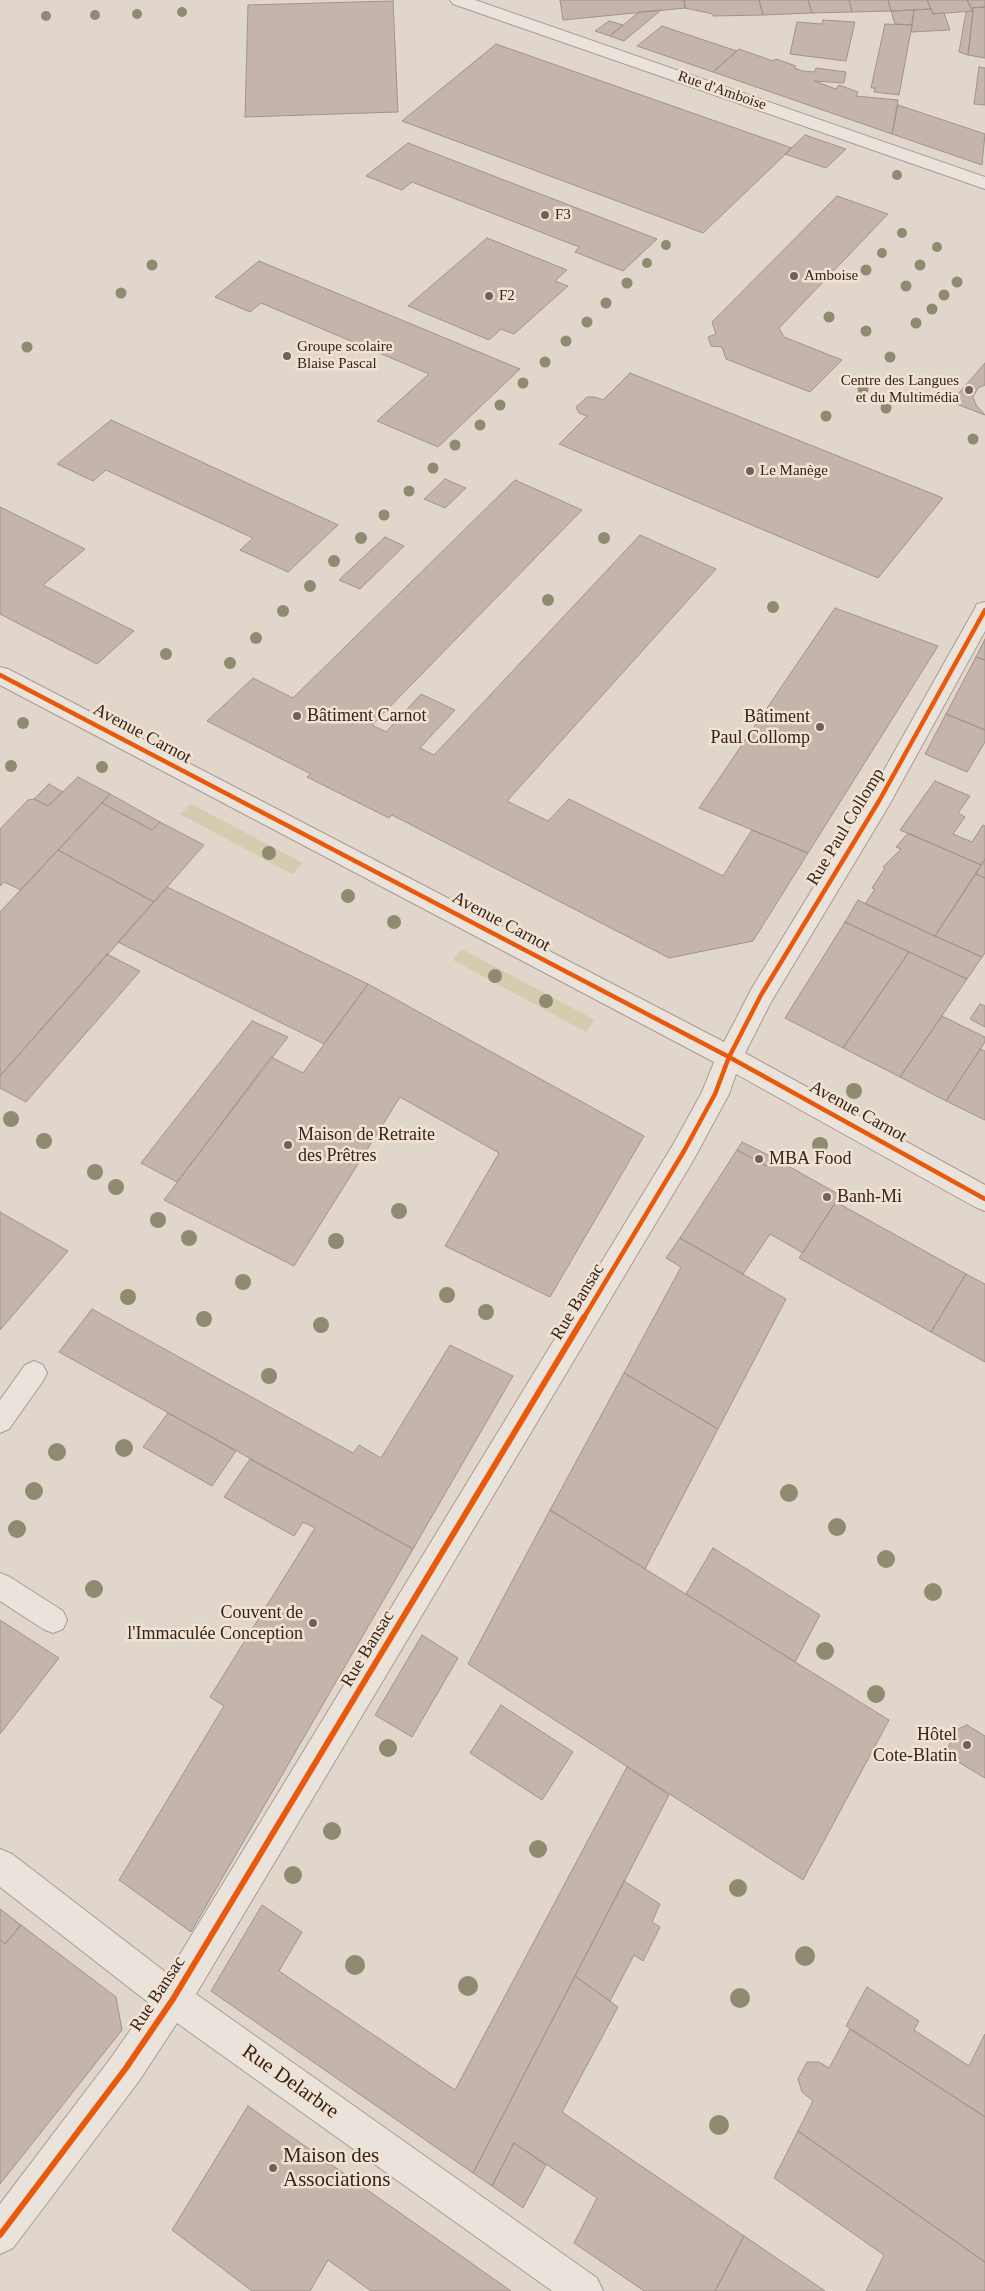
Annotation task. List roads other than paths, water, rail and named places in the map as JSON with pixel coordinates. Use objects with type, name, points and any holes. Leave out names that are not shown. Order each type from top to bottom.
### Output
[{"type":"street","name":"Rue d'Amboise","points":[[459,0],[985,183]]},
{"type":"street","name":"Rue Paul Collomp","points":[[729,1057],[748,1018],[783,956],[879,801],[985,610]]},
{"type":"street","name":"Avenue Carnot","points":[[0,675],[729,1057],[985,1199]]},
{"type":"street","name":"Rue Bansac","points":[[0,2235],[126,2068],[173,1999],[661,1190],[705,1113],[729,1057]]},
{"type":"street","name":"Rue Delarbre","points":[[0,1866],[173,1999],[584,2291]]},
{"type":"lane","points":[[0,1421],[34,1373]]},
{"type":"lane","points":[[0,1586],[53,1620]]},
{"type":"place","name":"F3","points":[[545,215]]},
{"type":"place","name":"Amboise","points":[[794,276]]},
{"type":"place","name":"F2","points":[[489,296]]},
{"type":"place","name":"Groupe scolaire Blaise Pascal","points":[[287,356]]},
{"type":"place","name":"Centre des Langues et du Multimédia","points":[[969,390]]},
{"type":"place","name":"Le Manège","points":[[750,471]]},
{"type":"place","name":"Bâtiment Carnot","points":[[297,716]]},
{"type":"place","name":"Bâtiment Paul Collomp","points":[[820,727]]},
{"type":"place","name":"Maison de Retraite des Prêtres","points":[[288,1145]]},
{"type":"place","name":"MBA Food","points":[[759,1159]]},
{"type":"place","name":"Banh-Mi","points":[[827,1197]]},
{"type":"place","name":"Couvent de l'Immaculée Conception","points":[[313,1623]]},
{"type":"place","name":"Hôtel Cote-Blatin","points":[[967,1745]]},
{"type":"place","name":"Maison des Associations","points":[[273,2168]]}]
